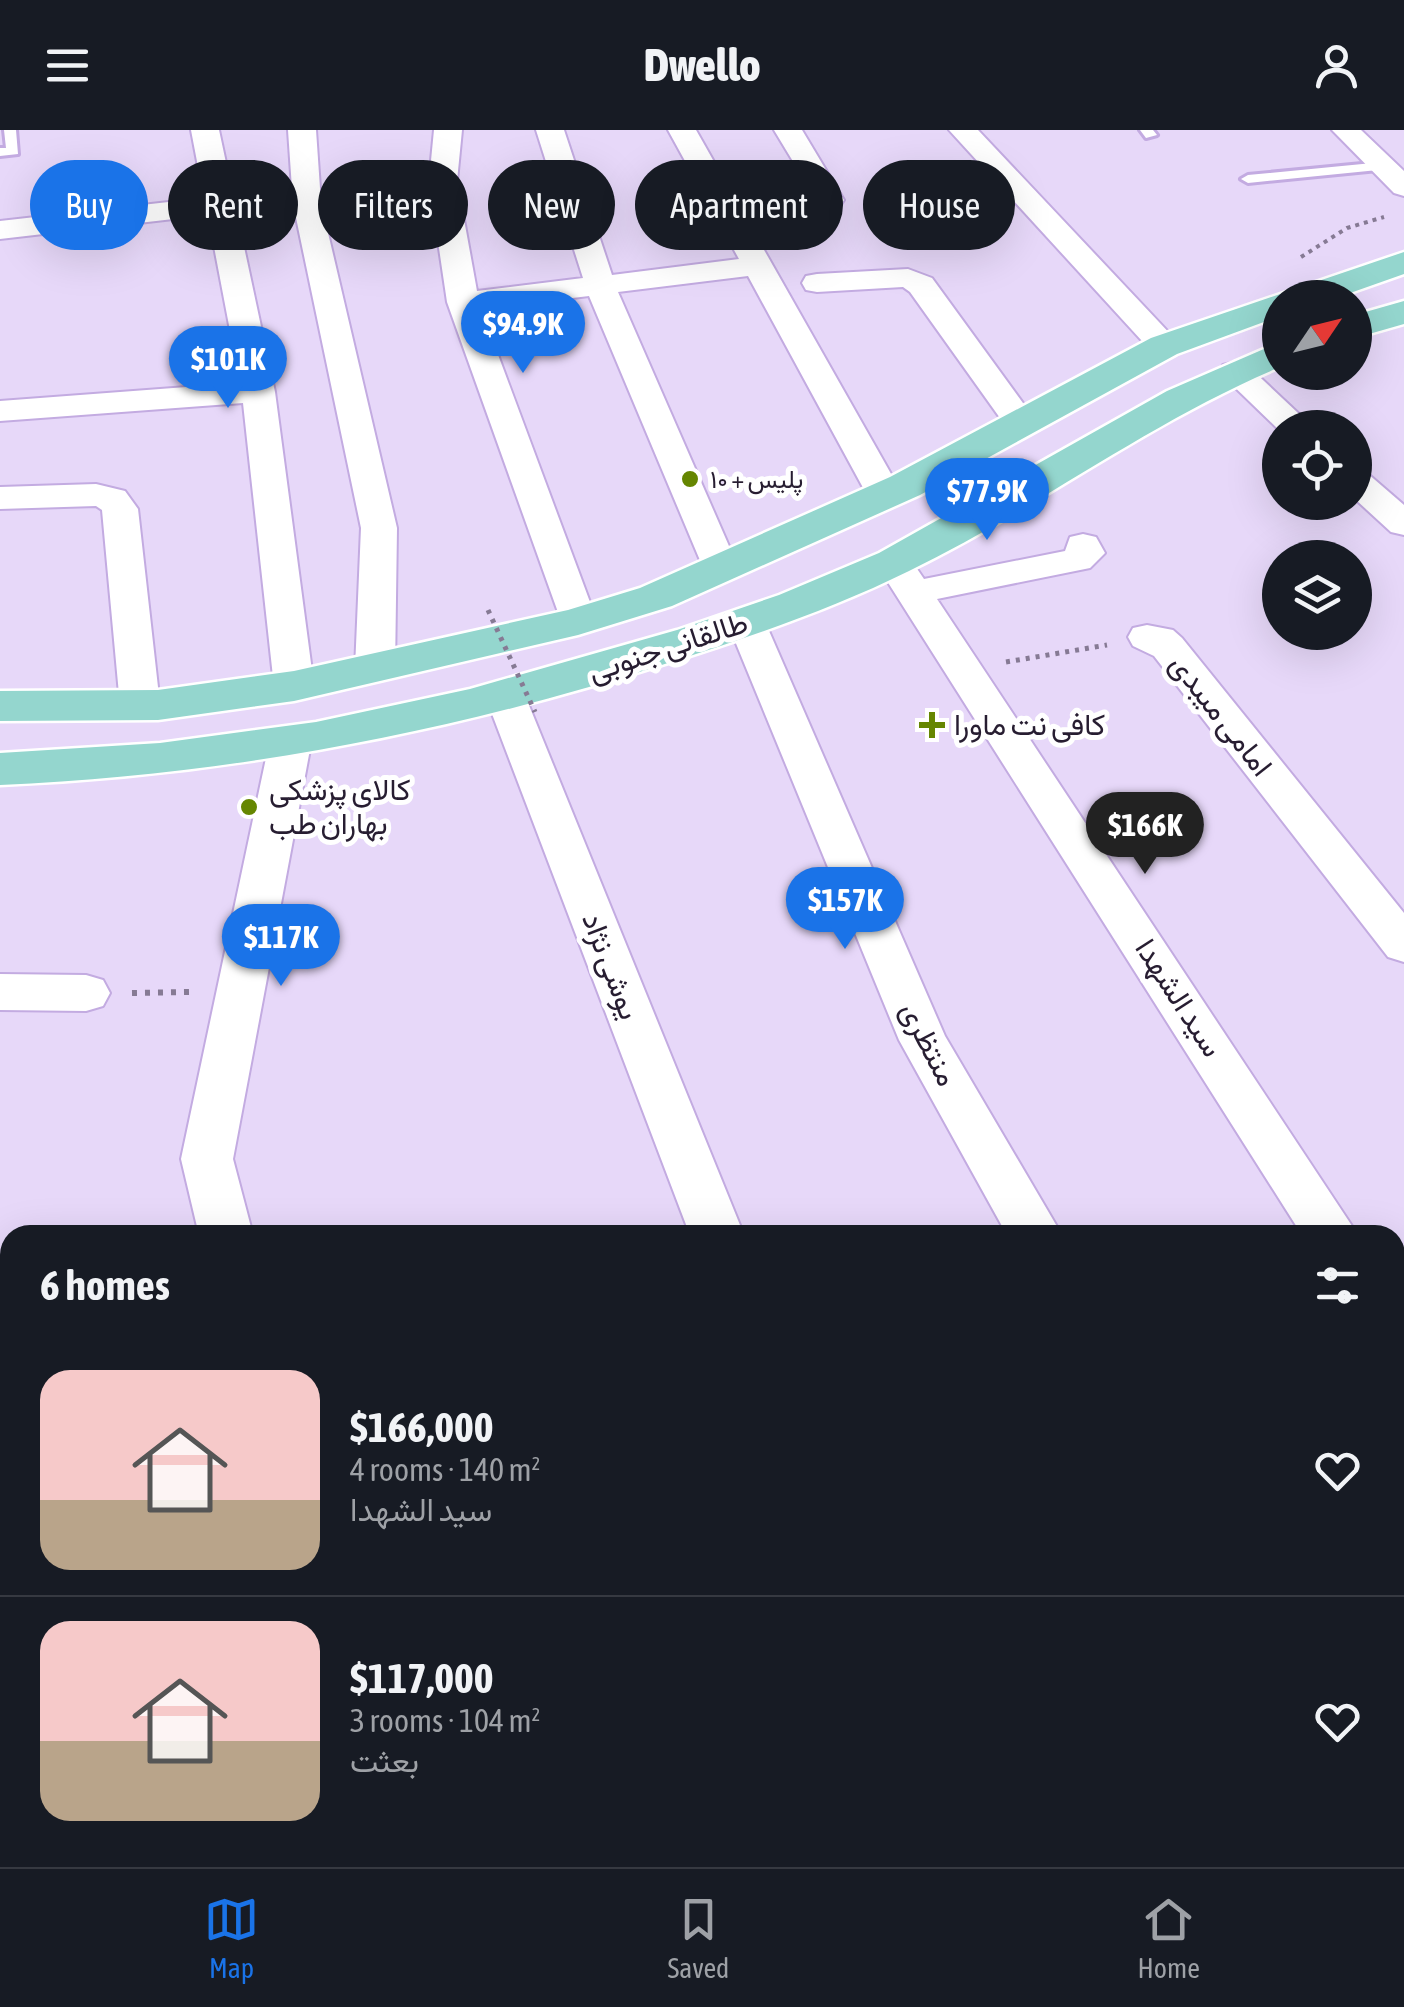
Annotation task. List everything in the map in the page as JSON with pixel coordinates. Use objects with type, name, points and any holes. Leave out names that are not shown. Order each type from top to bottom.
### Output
[{"type":"main road","points":[[1352,280],[1404,262]]},
{"type":"main road","name":"طالقانی جنوبی","points":[[0,706],[140,705],[294,686],[578,621],[720,570],[885,496],[1164,346],[1262,311]]},
{"type":"main road","points":[[1372,321],[1404,312]]},
{"type":"main road","name":"طالقانی جنوبی","points":[[0,769],[112,766],[290,744],[521,705],[747,624],[904,577],[1030,490],[1179,400],[1262,361]]},
{"type":"street","points":[[205,130],[211,160]]},
{"type":"street","points":[[302,130],[307,203],[379,528],[376,669]]},
{"type":"street","points":[[448,130],[442,182],[463,302],[578,621]]},
{"type":"street","points":[[550,130],[600,285],[720,570]]},
{"type":"street","points":[[682,130],[885,496]]},
{"type":"street","points":[[788,130],[806,160]]},
{"type":"street","points":[[962,130],[1164,346]]},
{"type":"street","points":[[1346,130],[1404,187]]},
{"type":"street","points":[[0,230],[168,211]]},
{"type":"street","points":[[228,250],[258,392],[294,686]]},
{"type":"street","points":[[463,302],[757,266]]},
{"type":"street","points":[[817,283],[908,278],[920,284],[1022,424]]},
{"type":"street","points":[[1235,372],[1277,410]]},
{"type":"street","points":[[0,411],[258,392]]},
{"type":"street","points":[[0,498],[96,495],[112,499],[120,509],[140,705]]},
{"type":"street","points":[[1372,495],[1404,524]]},
{"type":"street","points":[[904,577],[1077,560],[1084,549]]},
{"type":"street","name":"سید الشهدا","points":[[904,577],[1326,1225]]},
{"type":"street","name":"منتظری","points":[[747,624],[923,1040],[1029,1225]]},
{"type":"street","name":"امامی میبدی","points":[[1148,638],[1159,639],[1168,647],[1404,945]]},
{"type":"street","name":"یوشی نژاد","points":[[521,705],[713,1225]]},
{"type":"street","points":[[223,1225],[207,1160],[290,744]]},
{"type":"street","points":[[0,992],[86,993]]},
{"type":"lane","points":[[0,152],[14,151],[10,130]]},
{"type":"lane","points":[[1248,178],[1383,166]]},
{"type":"path","points":[[1296,260],[1346,228],[1390,215]]},
{"type":"path","points":[[488,610],[521,705]]},
{"type":"path","name":"امامی میبدی","points":[[967,669],[1148,638]]},
{"type":"path","points":[[86,993],[241,991]]},
{"type":"place","name":"پلیس + ۱۰","points":[[690,479]]},
{"type":"place","name":"کافی نت ماورا","points":[[932,725]]},
{"type":"place","name":"کالای پزشکی بهاران طب","points":[[249,807]]}]
